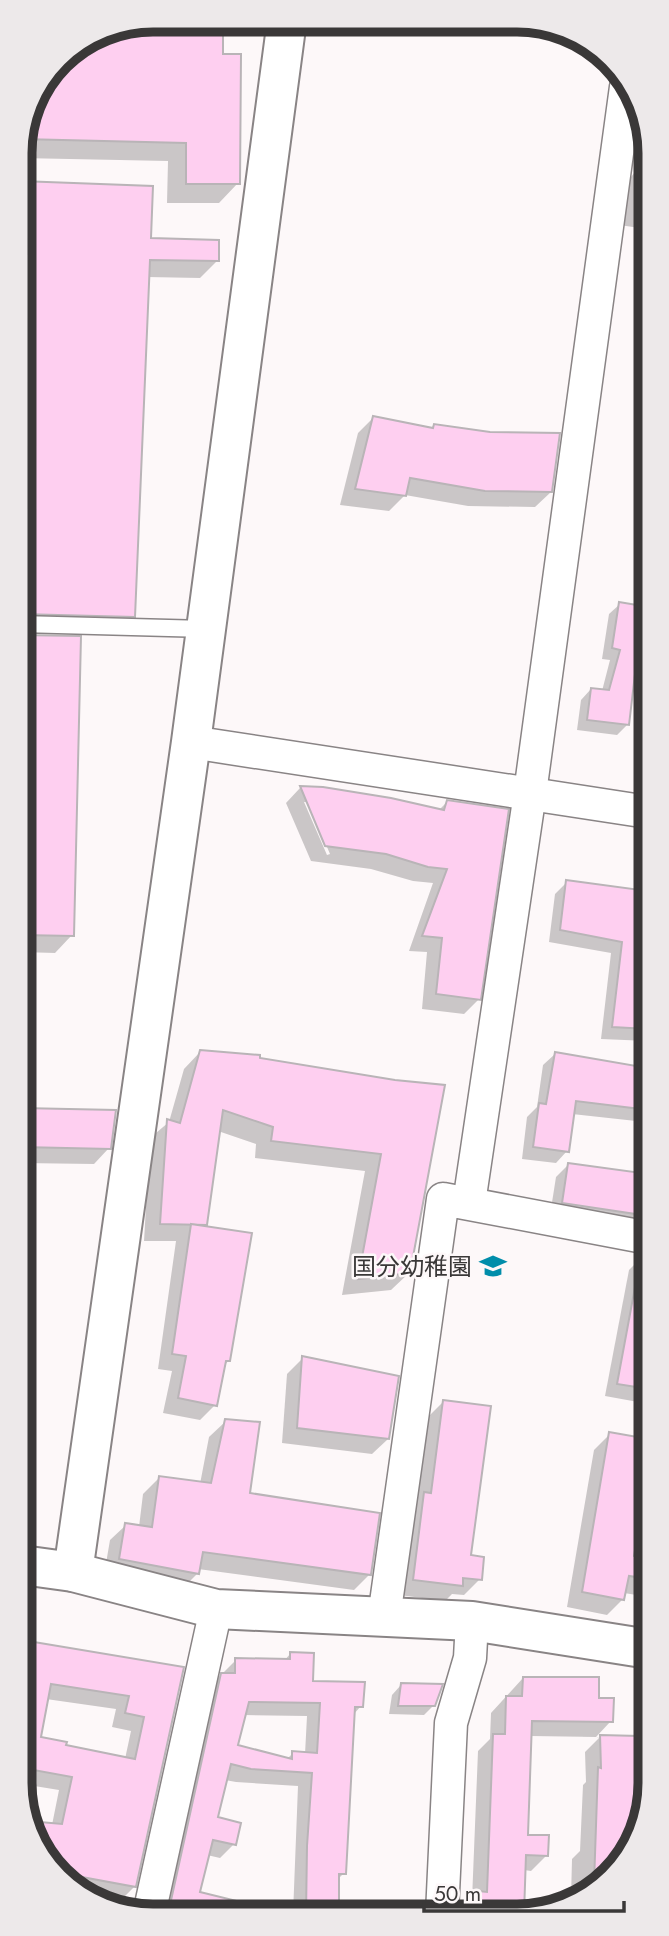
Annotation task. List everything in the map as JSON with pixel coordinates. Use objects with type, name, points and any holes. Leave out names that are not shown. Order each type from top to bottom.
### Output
[{"type":"street","points":[[73,1572],[191,742],[285,32]]},
{"type":"street","points":[[469,1203],[530,793],[624,98]]},
{"type":"street","points":[[191,742],[638,810]]},
{"type":"street","points":[[384,1617],[443,1199],[637,1236]]},
{"type":"street","points":[[32,1566],[73,1572],[216,1609],[472,1621],[637,1647]]},
{"type":"street","points":[[151,1904],[216,1609]]},
{"type":"street","points":[[442,1904],[451,1723],[471,1658],[472,1621]]},
{"type":"lane","points":[[32,624],[206,629]]},
{"type":"building","points":[[223,32],[223,54],[241,54],[240,184],[186,184],[186,143],[33,139],[44,99],[57,79],[73,62],[92,48],[114,38],[137,33]]},
{"type":"building","points":[[32,181],[153,186],[151,238],[219,240],[219,261],[150,260],[135,617],[32,614]]},
{"type":"building","points":[[373,416],[433,428],[434,424],[490,432],[560,433],[552,492],[485,491],[410,478],[406,496],[355,489]]},
{"type":"building","points":[[619,602],[638,605],[638,651],[629,725],[587,720],[591,688],[609,690],[620,650],[612,648]]},
{"type":"building","points":[[32,635],[81,636],[74,936],[32,935]]},
{"type":"building","points":[[300,786],[391,798],[444,810],[447,800],[509,809],[481,1000],[436,994],[442,938],[422,936],[447,869],[428,867],[386,854],[325,846]]},
{"type":"building","points":[[566,880],[638,890],[637,1028],[612,1027],[622,942],[560,930]]},
{"type":"building","points":[[200,1050],[260,1055],[260,1058],[395,1080],[445,1085],[410,1273],[358,1279],[381,1154],[271,1141],[273,1127],[223,1110],[207,1225],[160,1224],[167,1119],[180,1123]]},
{"type":"building","points":[[555,1052],[637,1066],[637,1109],[576,1101],[569,1152],[533,1147],[539,1103],[546,1104]]},
{"type":"building","points":[[32,1108],[116,1110],[111,1149],[32,1147]]},
{"type":"building","points":[[568,1163],[637,1172],[637,1214],[562,1203]]},
{"type":"building","points":[[191,1224],[252,1233],[230,1361],[226,1361],[217,1406],[178,1398],[186,1356],[172,1354]]},
{"type":"building","points":[[637,1275],[637,1387],[617,1384]]},
{"type":"building","points":[[302,1356],[399,1376],[389,1439],[297,1428]]},
{"type":"building","points":[[443,1400],[491,1406],[471,1555],[484,1557],[482,1580],[463,1578],[463,1586],[413,1580],[424,1492],[431,1493]]},
{"type":"building","points":[[225,1419],[260,1422],[250,1493],[380,1513],[371,1575],[203,1552],[199,1574],[119,1559],[125,1523],[152,1527],[159,1476],[211,1483]]},
{"type":"building","points":[[609,1432],[637,1437],[637,1538],[634,1556],[637,1558],[637,1577],[629,1576],[624,1600],[582,1592]]},
{"type":"building","points":[[32,1642],[184,1667],[136,1887],[75,1876],[48,1844],[39,1822],[62,1824],[72,1777],[32,1770]],"holes":[[[51,1684],[129,1696],[125,1713],[144,1717],[135,1759],[41,1737]]]},
{"type":"building","points":[[290,1652],[314,1653],[313,1681],[365,1682],[363,1707],[355,1707],[346,1874],[339,1874],[339,1904],[306,1904],[312,1773],[251,1769],[231,1764],[218,1817],[241,1823],[236,1845],[213,1840],[200,1892],[249,1904],[170,1904],[221,1673],[235,1673],[235,1658],[290,1659]],"holes":[[[249,1702],[320,1703],[317,1753],[292,1751],[292,1759],[238,1745]]]},
{"type":"building","points":[[523,1677],[599,1677],[599,1698],[614,1698],[613,1722],[532,1721],[528,1835],[549,1835],[548,1856],[526,1855],[524,1903],[477,1904],[478,1891],[487,1892],[493,1734],[505,1734],[506,1696],[522,1696]]},
{"type":"building","points":[[401,1683],[443,1684],[435,1706],[398,1706]]},
{"type":"building","points":[[600,1735],[637,1736],[636,1795],[633,1815],[617,1851],[594,1875],[598,1767],[601,1768]]},
{"type":"place","name":"国分幼稚園","points":[[493,1266]]}]
